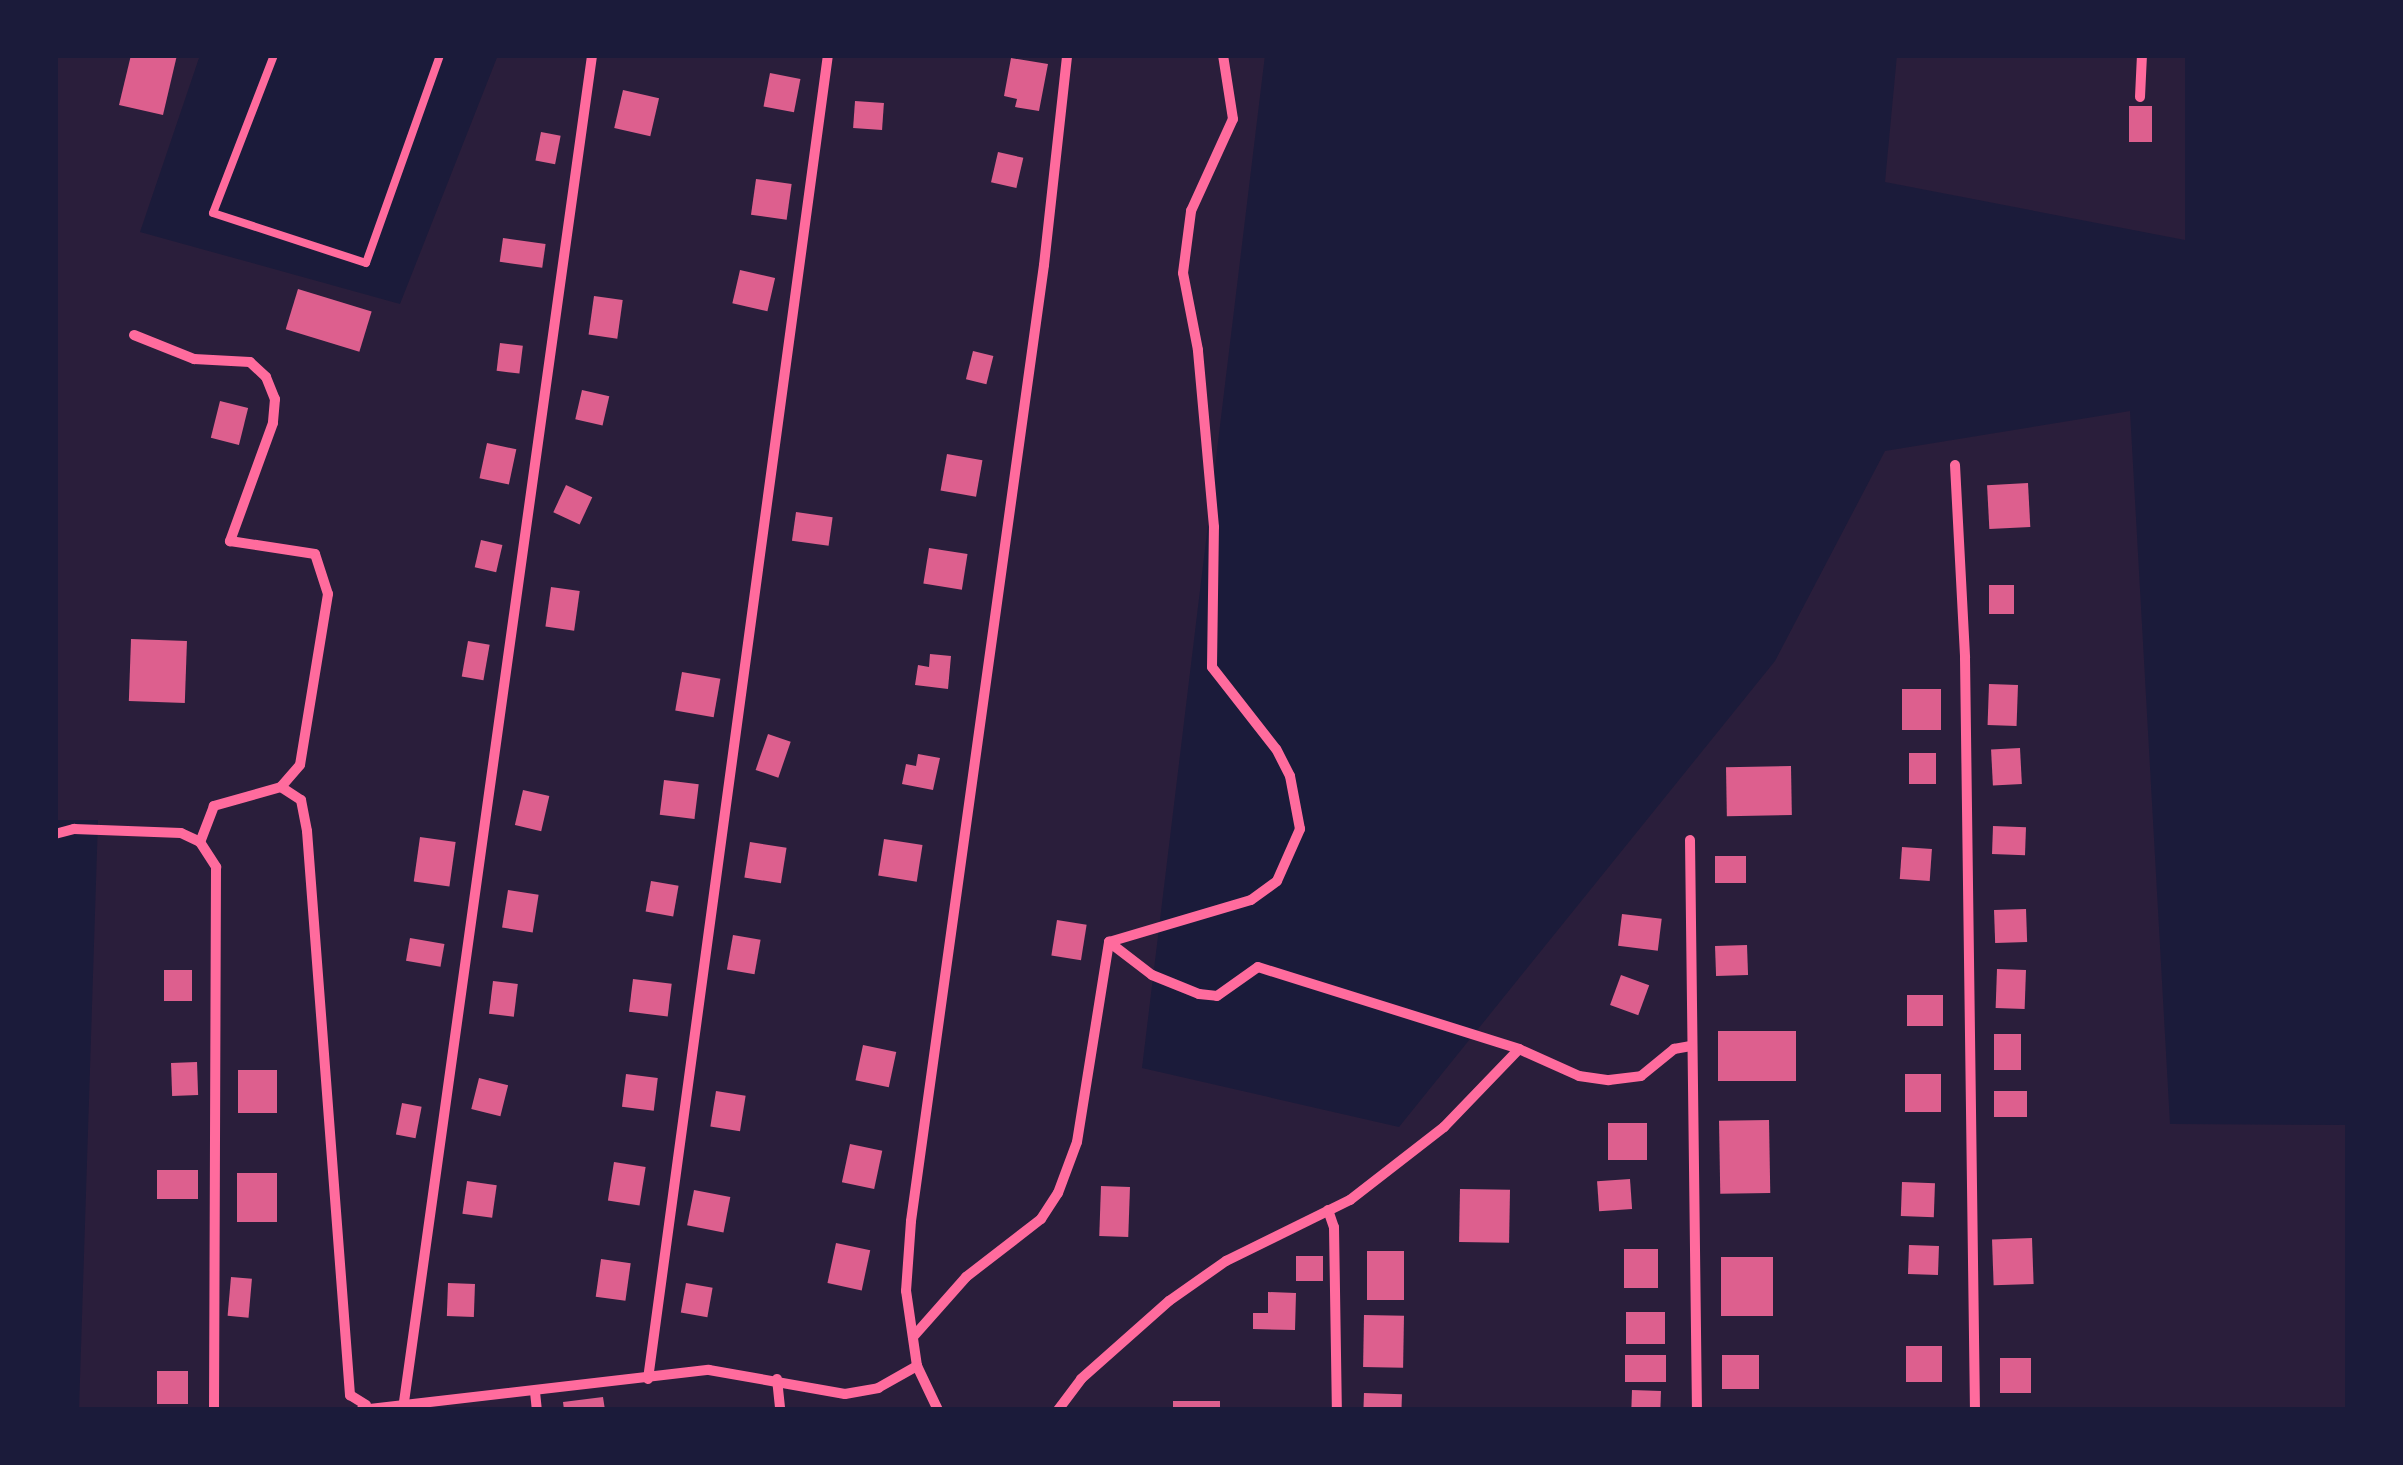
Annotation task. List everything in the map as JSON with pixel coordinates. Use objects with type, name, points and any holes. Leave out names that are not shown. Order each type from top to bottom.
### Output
[{"type":"street","points":[[404,1402],[592,55]]},
{"type":"street","points":[[648,1379],[828,55]]},
{"type":"street","points":[[938,1410],[917,1366],[912,1337],[906,1292],[911,1221],[1044,264],[1067,55]]},
{"type":"street","points":[[1109,942],[1251,900],[1277,881],[1300,829],[1290,776],[1276,749],[1212,666],[1214,527],[1198,350],[1183,273],[1191,211],[1233,119],[1223,55]]},
{"type":"street","points":[[2140,97],[2142,55]]},
{"type":"street","points":[[134,335],[194,359],[250,362],[266,376],[276,399],[230,541],[315,554],[328,594],[300,765],[281,787],[214,806],[200,842],[218,878],[214,1410]]},
{"type":"street","points":[[1956,465],[1968,830],[1976,1410]]},
{"type":"street","points":[[281,787],[301,800],[308,831],[350,1396],[364,1407],[535,1392],[708,1370],[846,1394],[878,1388],[917,1366]]},
{"type":"street","points":[[55,834],[150,829],[200,842]]},
{"type":"street","points":[[1690,840],[1696,1410]]},
{"type":"street","points":[[912,1337],[966,1277],[1041,1219],[1058,1193],[1078,1142],[1109,942]]},
{"type":"street","points":[[1109,942],[1152,974],[1199,994],[1217,996],[1258,967],[1519,1050],[1580,1076],[1609,1080],[1641,1076],[1674,1050],[1691,1046]]},
{"type":"street","points":[[1059,1406],[1169,1301],[1226,1261],[1328,1210],[1444,1127],[1519,1050]]},
{"type":"street","points":[[1328,1210],[1334,1227],[1337,1410]]},
{"type":"street","points":[[777,1379],[780,1410]]},
{"type":"street","points":[[535,1392],[537,1410]]},
{"type":"lane","points":[[274,55],[213,213],[366,263],[440,55]]},
{"type":"shaded area","points":[[55,55],[200,55],[140,232],[400,304],[498,55],[1265,55],[1142,1068],[1399,1127],[1775,661],[1885,451],[2130,411],[2170,1124],[2348,1125],[2348,1410],[79,1410],[98,820],[55,820]]},
{"type":"shaded area","points":[[1897,55],[2185,55],[2185,240],[1885,182]]},
{"type":"building","points":[[131,55],[177,55],[163,115],[119,105]]},
{"type":"building","points":[[1011,58],[1048,64],[1039,111],[1015,107],[1017,99],[1004,96]]},
{"type":"building","points":[[770,73],[800,79],[794,112],[764,106]]},
{"type":"building","points":[[623,90],[659,98],[650,136],[614,128]]},
{"type":"building","points":[[855,101],[884,103],[882,130],[853,128]]},
{"type":"building","points":[[2129,106],[2152,106],[2152,142],[2129,142]]},
{"type":"building","points":[[541,132],[561,136],[555,164],[535,160]]},
{"type":"building","points":[[998,152],[1023,158],[1016,188],[991,182]]},
{"type":"building","points":[[756,179],[792,184],[787,220],[751,215]]},
{"type":"building","points":[[503,238],[546,244],[542,268],[500,262]]},
{"type":"building","points":[[740,270],[775,278],[767,311],[732,303]]},
{"type":"building","points":[[298,289],[372,312],[359,352],[286,329]]},
{"type":"building","points":[[594,296],[623,300],[617,339],[589,335]]},
{"type":"building","points":[[500,343],[523,346],[519,374],[497,371]]},
{"type":"building","points":[[973,351],[993,356],[986,384],[966,379]]},
{"type":"building","points":[[582,390],[609,396],[603,426],[575,419]]},
{"type":"building","points":[[220,401],[248,408],[239,445],[211,438]]},
{"type":"building","points":[[487,443],[516,449],[509,484],[480,478]]},
{"type":"building","points":[[947,454],[982,460],[976,497],[941,490]]},
{"type":"building","points":[[2028,483],[2030,527],[1989,529],[1987,485]]},
{"type":"building","points":[[566,485],[592,497],[580,524],[553,512]]},
{"type":"building","points":[[796,512],[833,517],[829,546],[792,541]]},
{"type":"building","points":[[481,540],[502,545],[496,572],[475,567]]},
{"type":"building","points":[[929,548],[968,554],[962,590],[923,584]]},
{"type":"building","points":[[1989,585],[2014,585],[2014,614],[1989,614]]},
{"type":"building","points":[[551,587],[580,591],[574,631],[545,627]]},
{"type":"building","points":[[131,639],[187,641],[185,703],[129,701]]},
{"type":"building","points":[[468,641],[490,645],[483,680],[462,676]]},
{"type":"building","points":[[930,654],[951,656],[948,689],[915,685],[918,665],[929,667]]},
{"type":"building","points":[[682,672],[720,679],[714,717],[675,710]]},
{"type":"building","points":[[1989,684],[2018,685],[2017,726],[1988,725]]},
{"type":"building","points":[[1902,689],[1941,689],[1941,730],[1902,730]]},
{"type":"building","points":[[768,734],[791,742],[778,778],[756,770]]},
{"type":"building","points":[[2020,748],[2022,784],[1993,785],[1991,750]]},
{"type":"building","points":[[1909,753],[1936,753],[1936,784],[1909,784]]},
{"type":"building","points":[[918,754],[940,758],[933,790],[902,784],[906,764],[916,766]]},
{"type":"building","points":[[1791,766],[1792,815],[1727,816],[1726,767]]},
{"type":"building","points":[[664,780],[699,784],[694,819],[660,815]]},
{"type":"building","points":[[523,790],[549,796],[541,831],[515,825]]},
{"type":"building","points":[[1993,826],[2026,827],[2025,855],[1992,854]]},
{"type":"building","points":[[420,837],[456,842],[449,887],[414,882]]},
{"type":"building","points":[[884,839],[923,845],[917,882],[878,876]]},
{"type":"building","points":[[750,842],[787,848],[781,883],[744,878]]},
{"type":"building","points":[[1902,847],[1932,849],[1930,881],[1900,879]]},
{"type":"building","points":[[1715,856],[1746,856],[1746,883],[1715,883]]},
{"type":"building","points":[[651,881],[679,886],[673,916],[646,912]]},
{"type":"building","points":[[508,890],[539,895],[533,932],[502,928]]},
{"type":"building","points":[[2026,909],[2027,942],[1995,943],[1994,910]]},
{"type":"building","points":[[1622,914],[1662,919],[1658,951],[1618,946]]},
{"type":"building","points":[[1057,920],[1087,925],[1081,960],[1051,956]]},
{"type":"building","points":[[733,935],[761,940],[754,974],[727,969]]},
{"type":"building","points":[[410,938],[444,944],[440,967],[406,961]]},
{"type":"building","points":[[1747,945],[1748,975],[1716,976],[1715,946]]},
{"type":"building","points":[[1997,969],[2026,970],[2025,1009],[1996,1008]]},
{"type":"building","points":[[164,970],[192,970],[192,1001],[164,1001]]},
{"type":"building","points":[[1621,975],[1649,985],[1638,1015],[1610,1005]]},
{"type":"building","points":[[633,979],[672,984],[668,1017],[629,1012]]},
{"type":"building","points":[[493,981],[518,984],[514,1017],[489,1014]]},
{"type":"building","points":[[1907,995],[1943,995],[1943,1026],[1907,1026]]},
{"type":"building","points":[[1718,1031],[1796,1031],[1796,1081],[1718,1081]]},
{"type":"building","points":[[1994,1034],[2021,1034],[2021,1070],[1994,1070]]},
{"type":"building","points":[[863,1045],[896,1052],[889,1087],[856,1080]]},
{"type":"building","points":[[197,1062],[198,1095],[172,1096],[171,1063]]},
{"type":"building","points":[[238,1070],[277,1070],[277,1113],[238,1113]]},
{"type":"building","points":[[626,1074],[658,1078],[654,1111],[622,1107]]},
{"type":"building","points":[[1905,1074],[1941,1074],[1941,1112],[1905,1112]]},
{"type":"building","points":[[479,1078],[508,1085],[500,1116],[471,1109]]},
{"type":"building","points":[[716,1091],[746,1096],[740,1131],[710,1127]]},
{"type":"building","points":[[1994,1091],[2027,1091],[2027,1117],[1994,1117]]},
{"type":"building","points":[[402,1103],[422,1107],[416,1138],[396,1134]]},
{"type":"building","points":[[1769,1120],[1770,1193],[1720,1194],[1719,1121]]},
{"type":"building","points":[[1608,1123],[1647,1123],[1647,1160],[1608,1160]]},
{"type":"building","points":[[850,1144],[882,1151],[874,1189],[842,1182]]},
{"type":"building","points":[[614,1162],[646,1167],[640,1206],[608,1201]]},
{"type":"building","points":[[157,1170],[198,1170],[198,1199],[157,1199]]},
{"type":"building","points":[[237,1173],[277,1173],[277,1222],[237,1222]]},
{"type":"building","points":[[1630,1179],[1632,1209],[1599,1211],[1597,1181]]},
{"type":"building","points":[[467,1181],[497,1185],[492,1218],[462,1214]]},
{"type":"building","points":[[1902,1182],[1935,1183],[1934,1217],[1901,1216]]},
{"type":"building","points":[[1101,1186],[1130,1187],[1128,1237],[1099,1236]]},
{"type":"building","points":[[1460,1189],[1510,1190],[1509,1243],[1459,1242]]},
{"type":"building","points":[[694,1190],[730,1197],[723,1232],[687,1225]]},
{"type":"building","points":[[2032,1238],[2034,1284],[1994,1285],[1992,1239]]},
{"type":"building","points":[[836,1243],[870,1250],[862,1290],[827,1283]]},
{"type":"building","points":[[1909,1245],[1939,1246],[1938,1275],[1908,1274]]},
{"type":"building","points":[[1624,1249],[1658,1249],[1658,1288],[1624,1288]]},
{"type":"building","points":[[1367,1251],[1404,1251],[1404,1300],[1367,1300]]},
{"type":"building","points":[[1296,1256],[1323,1256],[1323,1281],[1296,1281]]},
{"type":"building","points":[[1721,1257],[1773,1257],[1773,1316],[1721,1316]]},
{"type":"building","points":[[601,1259],[631,1263],[625,1301],[596,1297]]},
{"type":"building","points":[[231,1277],[252,1279],[249,1318],[228,1316]]},
{"type":"building","points":[[448,1283],[475,1284],[474,1317],[447,1316]]},
{"type":"building","points":[[686,1283],[713,1288],[707,1317],[681,1313]]},
{"type":"building","points":[[1268,1292],[1296,1293],[1295,1330],[1253,1329],[1253,1313],[1268,1313]]},
{"type":"building","points":[[1626,1312],[1665,1312],[1665,1344],[1626,1344]]},
{"type":"building","points":[[1364,1315],[1404,1316],[1403,1368],[1363,1367]]},
{"type":"building","points":[[1906,1346],[1942,1346],[1942,1382],[1906,1382]]},
{"type":"building","points":[[1625,1355],[1666,1355],[1666,1382],[1625,1382]]},
{"type":"building","points":[[1722,1355],[1759,1355],[1759,1389],[1722,1389]]},
{"type":"building","points":[[2000,1358],[2031,1358],[2031,1393],[2000,1393]]},
{"type":"building","points":[[157,1371],[188,1371],[188,1404],[157,1404]]},
{"type":"building","points":[[1632,1390],[1661,1391],[1660,1410],[1631,1410]]},
{"type":"building","points":[[1364,1393],[1402,1394],[1401,1410],[1363,1410]]},
{"type":"building","points":[[603,1397],[605,1410],[564,1410],[563,1402]]},
{"type":"building","points":[[1173,1401],[1220,1401],[1220,1410],[1173,1410]]}]
